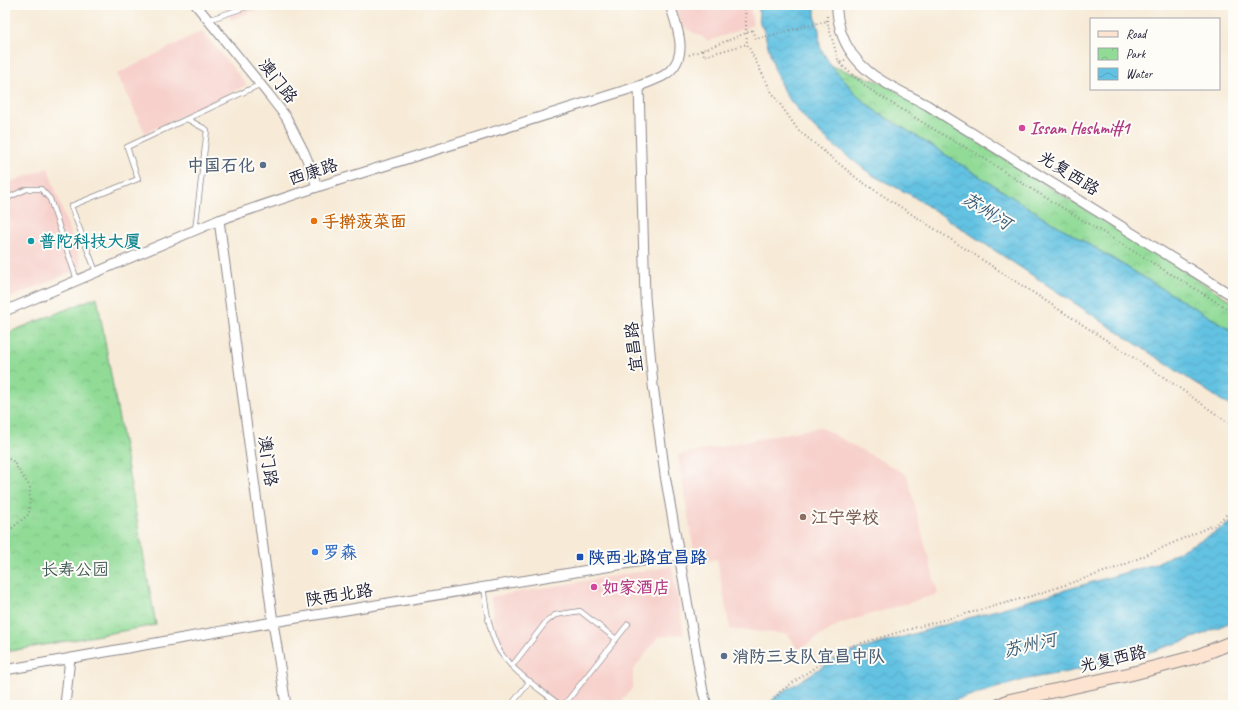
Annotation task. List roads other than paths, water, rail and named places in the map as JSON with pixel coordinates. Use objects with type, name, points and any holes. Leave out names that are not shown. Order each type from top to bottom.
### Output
[{"type":"main road","name":"光复西路","points":[[1000,705],[1195,657],[1233,642]]},
{"type":"street","name":"澳门路","points":[[196,5],[286,117],[296,134],[317,187]]},
{"type":"street","points":[[639,86],[663,76],[673,68],[679,58],[681,46],[670,5]]},
{"type":"street","name":"光复西路","points":[[837,5],[839,25],[845,43],[856,60],[867,71],[882,81],[927,105],[1233,296]]},
{"type":"street","name":"西康路","points":[[5,311],[219,220],[317,187],[639,86]]},
{"type":"street","name":"宜昌路","points":[[639,86],[645,297],[653,385],[678,555],[703,692],[707,705]]},
{"type":"street","name":"澳门路","points":[[219,220],[273,622],[286,705]]},
{"type":"street","name":"陕西北路","points":[[5,670],[273,622],[678,555]]},
{"type":"street","points":[[65,705],[70,658]]},
{"type":"lane","points":[[208,20],[252,5]]},
{"type":"lane","points":[[96,272],[71,206],[138,179],[127,147],[261,84]]},
{"type":"lane","points":[[187,119],[207,130],[195,230]]},
{"type":"lane","points":[[5,199],[27,189],[41,189],[50,198],[78,280]]},
{"type":"lane","points":[[483,587],[490,627],[496,645],[504,659],[560,705]]},
{"type":"lane","points":[[512,666],[546,622],[556,615],[580,611],[616,639]]},
{"type":"lane","points":[[564,705],[628,624]]},
{"type":"lane","points":[[511,705],[530,681]]},
{"type":"water","name":"苏州河","points":[[758,5],[815,5],[820,47],[831,66],[860,98],[879,114],[1045,218],[1233,331],[1233,408],[911,195],[872,175],[828,141],[807,121],[785,94],[775,71],[764,31],[760,23]]},
{"type":"water","name":"苏州河","points":[[1233,521],[1233,621],[1196,637],[1141,655],[1067,672],[1027,679],[938,705],[769,705],[775,697],[841,655],[1155,564],[1214,533]]},
{"type":"place","name":"Issam Heshmi#1","points":[[1022,128]]},
{"type":"place","name":"中国石化","points":[[263,165]]},
{"type":"place","name":"手擀菠菜面","points":[[314,221]]},
{"type":"place","name":"普陀科技大厦","points":[[31,241]]},
{"type":"place","name":"江宁学校","points":[[803,517]]},
{"type":"place","name":"罗森","points":[[315,552]]},
{"type":"place","name":"陕西北路宜昌路","points":[[580,557]]},
{"type":"place","name":"如家酒店","points":[[594,587]]},
{"type":"place","name":"消防三支队宜昌中队","points":[[724,656]]},
{"type":"park label","name":"长寿公园","points":[[75,569]]}]
